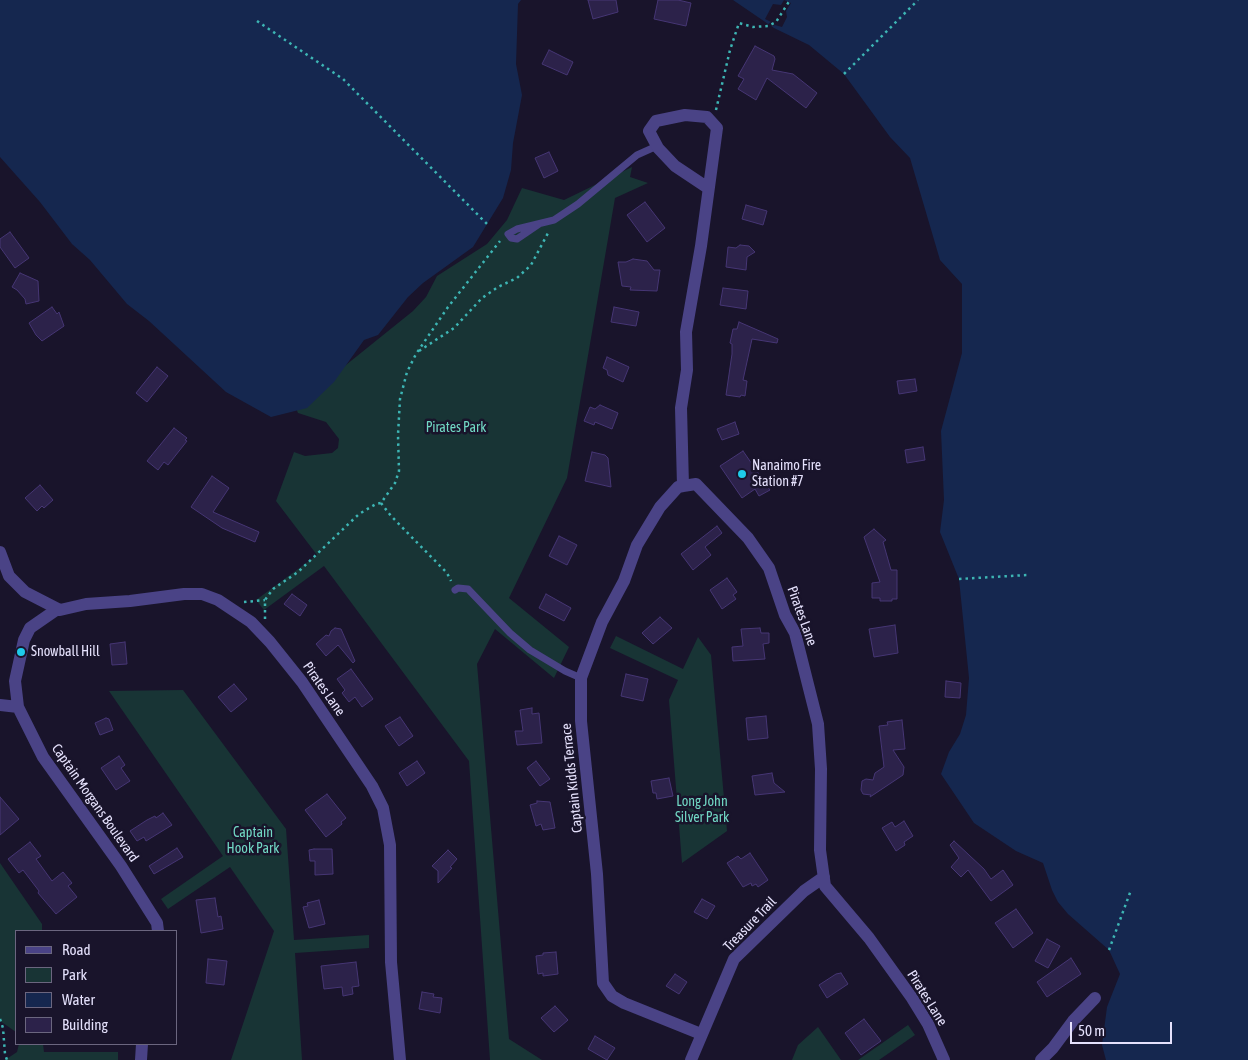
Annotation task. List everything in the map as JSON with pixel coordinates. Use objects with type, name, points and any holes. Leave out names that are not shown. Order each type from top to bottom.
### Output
[{"type":"street","points":[[683,486],[681,408],[688,370],[686,332],[701,246],[717,128],[707,117],[685,115],[656,121],[649,130],[657,146],[676,166],[708,188]]},
{"type":"street","name":"Pirates Lane","points":[[683,486],[696,484],[748,538],[770,568],[785,615],[795,633],[818,724],[821,769],[820,850],[825,886],[869,938],[912,998],[928,1024],[944,1060]]},
{"type":"street","name":"Captain Kidds Terrace","points":[[683,486],[678,487],[660,507],[637,545],[624,581],[602,622],[581,678],[581,721],[598,874],[603,983],[612,996],[624,1003],[701,1034]]},
{"type":"street","points":[[0,552],[9,576],[25,592],[60,610]]},
{"type":"street","name":"Pirates Lane","points":[[60,610],[86,604],[130,602],[184,594],[202,594],[218,600],[251,622],[302,682],[372,786],[382,808],[390,845],[391,962],[400,1060]]},
{"type":"street","name":"Captain Morgans Boulevard","points":[[60,610],[56,610],[30,628],[24,640],[15,681],[18,707],[43,757],[121,866],[156,923],[158,930]]},
{"type":"street","points":[[0,705],[18,707]]},
{"type":"street","name":"Treasure Trail","points":[[691,1060],[734,960],[804,891],[824,877]]},
{"type":"street","points":[[1041,1060],[1095,998]]},
{"type":"street","points":[[141,1060],[142,1045]]},
{"type":"lane","points":[[508,234],[516,229],[554,220],[578,204],[637,155],[657,146]]},
{"type":"lane","points":[[457,589],[468,589],[510,633],[530,650],[565,671],[581,678]]},
{"type":"path","points":[[844,74],[918,0]]},
{"type":"path","points":[[713,124],[730,50],[739,23],[753,27],[768,26],[776,22],[790,1]]},
{"type":"path","points":[[257,21],[343,79],[487,224]]},
{"type":"path","points":[[416,354],[454,328],[482,298],[498,287],[517,278],[531,265],[544,243],[554,220]]},
{"type":"path","points":[[266,638],[265,600],[273,589],[298,572],[359,514],[381,502],[395,483],[399,471],[400,399],[407,372],[416,354],[448,308],[492,250],[508,234]]},
{"type":"path","points":[[381,502],[391,516],[447,573],[457,589]]},
{"type":"path","points":[[959,579],[1028,575]]},
{"type":"path","points":[[1109,950],[1131,890]]},
{"type":"path","points":[[0,1018],[7,1060]]},
{"type":"green space","name":"Pirates Park","points":[[632,167],[630,177],[648,183],[615,198],[567,478],[509,598],[569,647],[554,678],[495,629],[477,664],[509,1039],[542,1060],[490,1060],[469,761],[324,566],[264,610],[256,600],[317,555],[276,501],[294,452],[305,456],[332,453],[338,448],[339,439],[326,422],[298,413],[295,406],[413,311],[426,297],[437,276],[487,244],[507,220],[522,188],[564,200]]},
{"type":"green space","name":"Long John Silver Park","points":[[616,636],[683,669],[698,637],[711,655],[727,831],[682,863],[669,700],[678,680],[610,648]]},
{"type":"green space","name":"Captain Hook Park","points":[[183,690],[286,829],[294,940],[369,935],[369,948],[295,953],[302,1060],[231,1060],[274,931],[230,867],[168,909],[161,899],[223,856],[109,691]]},
{"type":"green space","points":[[0,863],[42,924],[42,930],[15,930],[15,1031],[0,1021]]},
{"type":"green space","points":[[908,1025],[915,1035],[879,1060],[858,1060]]},
{"type":"green space","points":[[818,1027],[841,1060],[792,1060],[798,1045]]},
{"type":"green space","points":[[19,1045],[43,1045],[44,1052],[118,1052],[118,1060],[5,1060],[17,1052]]},
{"type":"water","points":[[0,0],[521,0],[518,4],[516,64],[522,95],[513,143],[511,170],[503,198],[473,247],[423,283],[408,297],[378,335],[364,340],[334,382],[307,408],[271,417],[226,392],[149,321],[127,304],[90,260],[72,244],[40,202],[0,157]]},
{"type":"water","points":[[733,0],[1248,0],[1248,1060],[1106,1060],[1102,1045],[1107,1007],[1120,974],[1109,950],[1068,914],[1058,902],[1043,863],[1016,851],[974,823],[941,774],[949,752],[960,734],[966,715],[969,678],[959,579],[940,532],[944,500],[941,431],[962,353],[962,284],[940,260],[910,158],[890,137],[844,74],[809,45],[774,28]]},
{"type":"pier","points":[[784,0],[791,3],[786,11],[787,17],[782,27],[775,25],[769,27],[767,25],[771,22],[765,19],[773,4],[781,5]]},
{"type":"building","points":[[588,0],[616,0],[618,12],[593,19]]},
{"type":"building","points":[[658,0],[678,0],[691,3],[686,26],[654,19]]},
{"type":"building","points":[[755,46],[774,56],[772,70],[793,74],[817,93],[806,108],[767,78],[756,100],[738,89],[744,79],[738,76]]},
{"type":"building","points":[[549,50],[573,62],[567,75],[542,64]]},
{"type":"building","points":[[549,152],[558,171],[544,178],[535,158]]},
{"type":"building","points":[[645,202],[665,228],[647,242],[627,215]]},
{"type":"building","points":[[746,205],[767,211],[763,225],[742,219]]},
{"type":"building","points":[[10,232],[29,258],[15,268],[0,247],[0,239]]},
{"type":"building","points":[[740,245],[749,246],[755,252],[747,257],[746,270],[726,267],[728,247],[736,248]]},
{"type":"building","points":[[633,259],[647,261],[654,270],[660,270],[657,291],[630,290],[631,287],[622,286],[618,262],[626,262]]},
{"type":"building","points":[[20,273],[38,281],[39,301],[26,304],[25,299],[12,287]]},
{"type":"building","points":[[723,288],[748,291],[746,309],[720,305]]},
{"type":"building","points":[[52,307],[57,314],[59,312],[64,326],[42,341],[29,323]]},
{"type":"building","points":[[614,307],[639,312],[636,326],[611,322]]},
{"type":"building","points":[[739,322],[778,339],[777,343],[752,339],[743,380],[747,381],[745,396],[741,395],[740,397],[726,395],[732,354],[732,344],[730,343],[733,329],[737,329]]},
{"type":"building","points":[[607,357],[629,367],[623,382],[608,375],[607,370],[603,368]]},
{"type":"building","points":[[157,367],[168,376],[147,402],[136,393]]},
{"type":"building","points":[[915,379],[917,391],[899,394],[897,381]]},
{"type":"building","points":[[600,405],[618,413],[612,429],[595,422],[594,425],[584,421],[590,407],[595,409]]},
{"type":"building","points":[[735,422],[739,434],[722,440],[717,429]]},
{"type":"building","points":[[174,428],[187,438],[185,440],[187,441],[168,465],[164,462],[158,470],[147,461]]},
{"type":"building","points":[[923,447],[925,460],[907,463],[905,450]]},
{"type":"building","name":"Nanaimo Fire Station #7","points":[[743,451],[770,490],[759,496],[755,489],[742,498],[720,466]]},
{"type":"building","points":[[592,452],[605,455],[608,458],[611,487],[585,481]]},
{"type":"building","points":[[212,476],[229,488],[213,512],[259,532],[255,542],[222,528],[191,507]]},
{"type":"building","points":[[40,485],[53,500],[37,511],[25,498]]},
{"type":"building","points":[[717,526],[722,533],[705,547],[711,555],[693,570],[681,554]]},
{"type":"building","points":[[874,529],[886,540],[883,542],[891,570],[897,570],[897,599],[892,599],[892,601],[880,601],[880,598],[872,598],[872,583],[880,582],[864,537]]},
{"type":"building","points":[[559,536],[577,545],[567,565],[549,556]]},
{"type":"building","points":[[727,578],[737,592],[733,595],[736,599],[722,609],[710,590]]},
{"type":"building","points":[[292,594],[307,605],[300,616],[284,604]]},
{"type":"building","points":[[546,594],[571,608],[564,621],[539,608]]},
{"type":"building","points":[[660,617],[672,628],[653,644],[642,633]]},
{"type":"building","points":[[895,625],[898,653],[874,657],[869,629]]},
{"type":"building","points":[[335,628],[341,629],[355,661],[353,663],[338,645],[326,656],[316,644],[326,635],[329,636]]},
{"type":"building","points":[[760,628],[761,633],[769,633],[769,643],[763,644],[765,659],[733,661],[732,647],[743,646],[741,629]]},
{"type":"building","points":[[125,642],[127,664],[112,665],[110,644]]},
{"type":"building","points":[[351,669],[373,699],[362,707],[355,697],[349,702],[342,693],[345,690],[337,679]]},
{"type":"building","points":[[626,674],[648,679],[643,701],[621,696]]},
{"type":"building","points":[[946,681],[961,683],[960,698],[945,697]]},
{"type":"building","points":[[234,684],[247,699],[231,712],[218,697]]},
{"type":"building","points":[[532,708],[532,714],[539,713],[542,743],[517,745],[515,731],[523,731],[520,710]]},
{"type":"building","points":[[766,716],[768,738],[748,740],[746,718]]},
{"type":"building","points":[[400,717],[413,736],[399,746],[385,726]]},
{"type":"building","points":[[106,718],[109,719],[113,730],[100,735],[95,723]]},
{"type":"building","points":[[902,720],[905,749],[893,750],[904,767],[903,775],[870,797],[871,795],[863,794],[861,790],[862,781],[866,779],[873,780],[875,773],[884,767],[879,726],[888,725],[887,722]]},
{"type":"building","points":[[119,756],[125,765],[121,768],[130,781],[116,790],[101,768]]},
{"type":"building","points":[[417,761],[425,773],[407,786],[399,773]]},
{"type":"building","points":[[536,761],[550,779],[540,786],[527,768]]},
{"type":"building","points":[[772,773],[774,783],[785,792],[755,795],[752,776]]},
{"type":"building","points":[[669,778],[673,796],[657,799],[656,793],[653,793],[651,781]]},
{"type":"building","points":[[327,794],[346,818],[341,822],[342,824],[326,837],[305,810]]},
{"type":"building","points":[[0,797],[19,819],[0,835]]},
{"type":"building","points":[[537,801],[550,802],[555,828],[543,830],[541,824],[536,826],[530,805],[537,803]]},
{"type":"building","points":[[163,813],[172,825],[146,841],[144,837],[137,841],[130,831],[147,820],[155,816],[156,818]]},
{"type":"building","points":[[904,821],[913,836],[896,851],[882,828],[892,822],[895,827]]},
{"type":"building","points":[[954,841],[984,869],[991,879],[1003,870],[1013,885],[991,901],[968,870],[961,877],[951,867],[959,858],[950,845]]},
{"type":"building","points":[[30,842],[41,856],[36,859],[52,881],[63,872],[72,883],[68,886],[77,897],[56,914],[38,893],[39,891],[23,870],[19,873],[8,859]]},
{"type":"building","points":[[177,848],[183,857],[154,874],[149,866]]},
{"type":"building","points":[[332,849],[333,874],[315,875],[315,861],[310,861],[309,850]]},
{"type":"building","points":[[448,850],[457,859],[450,867],[452,868],[438,883],[438,871],[432,866]]},
{"type":"building","points":[[750,853],[768,880],[758,887],[756,884],[752,886],[751,883],[743,887],[727,863],[738,856],[741,859]]},
{"type":"building","points":[[215,898],[218,917],[221,916],[223,929],[201,933],[196,900]]},
{"type":"building","points":[[702,899],[715,906],[707,919],[694,912]]},
{"type":"building","points":[[319,900],[325,924],[309,928],[303,907],[308,906],[307,903]]},
{"type":"building","points":[[1016,909],[1033,933],[1013,948],[995,923]]},
{"type":"building","points":[[1047,939],[1060,946],[1048,968],[1035,961]]},
{"type":"building","points":[[556,952],[558,974],[543,976],[543,973],[538,974],[536,956],[543,955],[543,953]]},
{"type":"building","points":[[1071,958],[1081,974],[1047,997],[1037,982]]},
{"type":"building","points":[[208,959],[227,961],[224,985],[206,983]]},
{"type":"building","points":[[356,962],[359,986],[352,987],[353,994],[343,996],[342,987],[324,989],[321,966]]},
{"type":"building","points":[[841,973],[848,984],[827,998],[819,985],[836,974]]},
{"type":"building","points":[[675,974],[687,982],[679,994],[666,986]]},
{"type":"building","points":[[422,992],[434,994],[433,997],[442,998],[440,1013],[419,1009]]},
{"type":"building","points":[[555,1006],[568,1020],[554,1032],[541,1018]]},
{"type":"building","points":[[864,1019],[881,1041],[861,1055],[845,1033]]},
{"type":"building","points":[[595,1036],[615,1048],[607,1060],[588,1049]]},
{"type":"place","name":"Nanaimo Fire Station #7","points":[[742,474]]},
{"type":"place","name":"Snowball Hill","points":[[21,652]]}]
